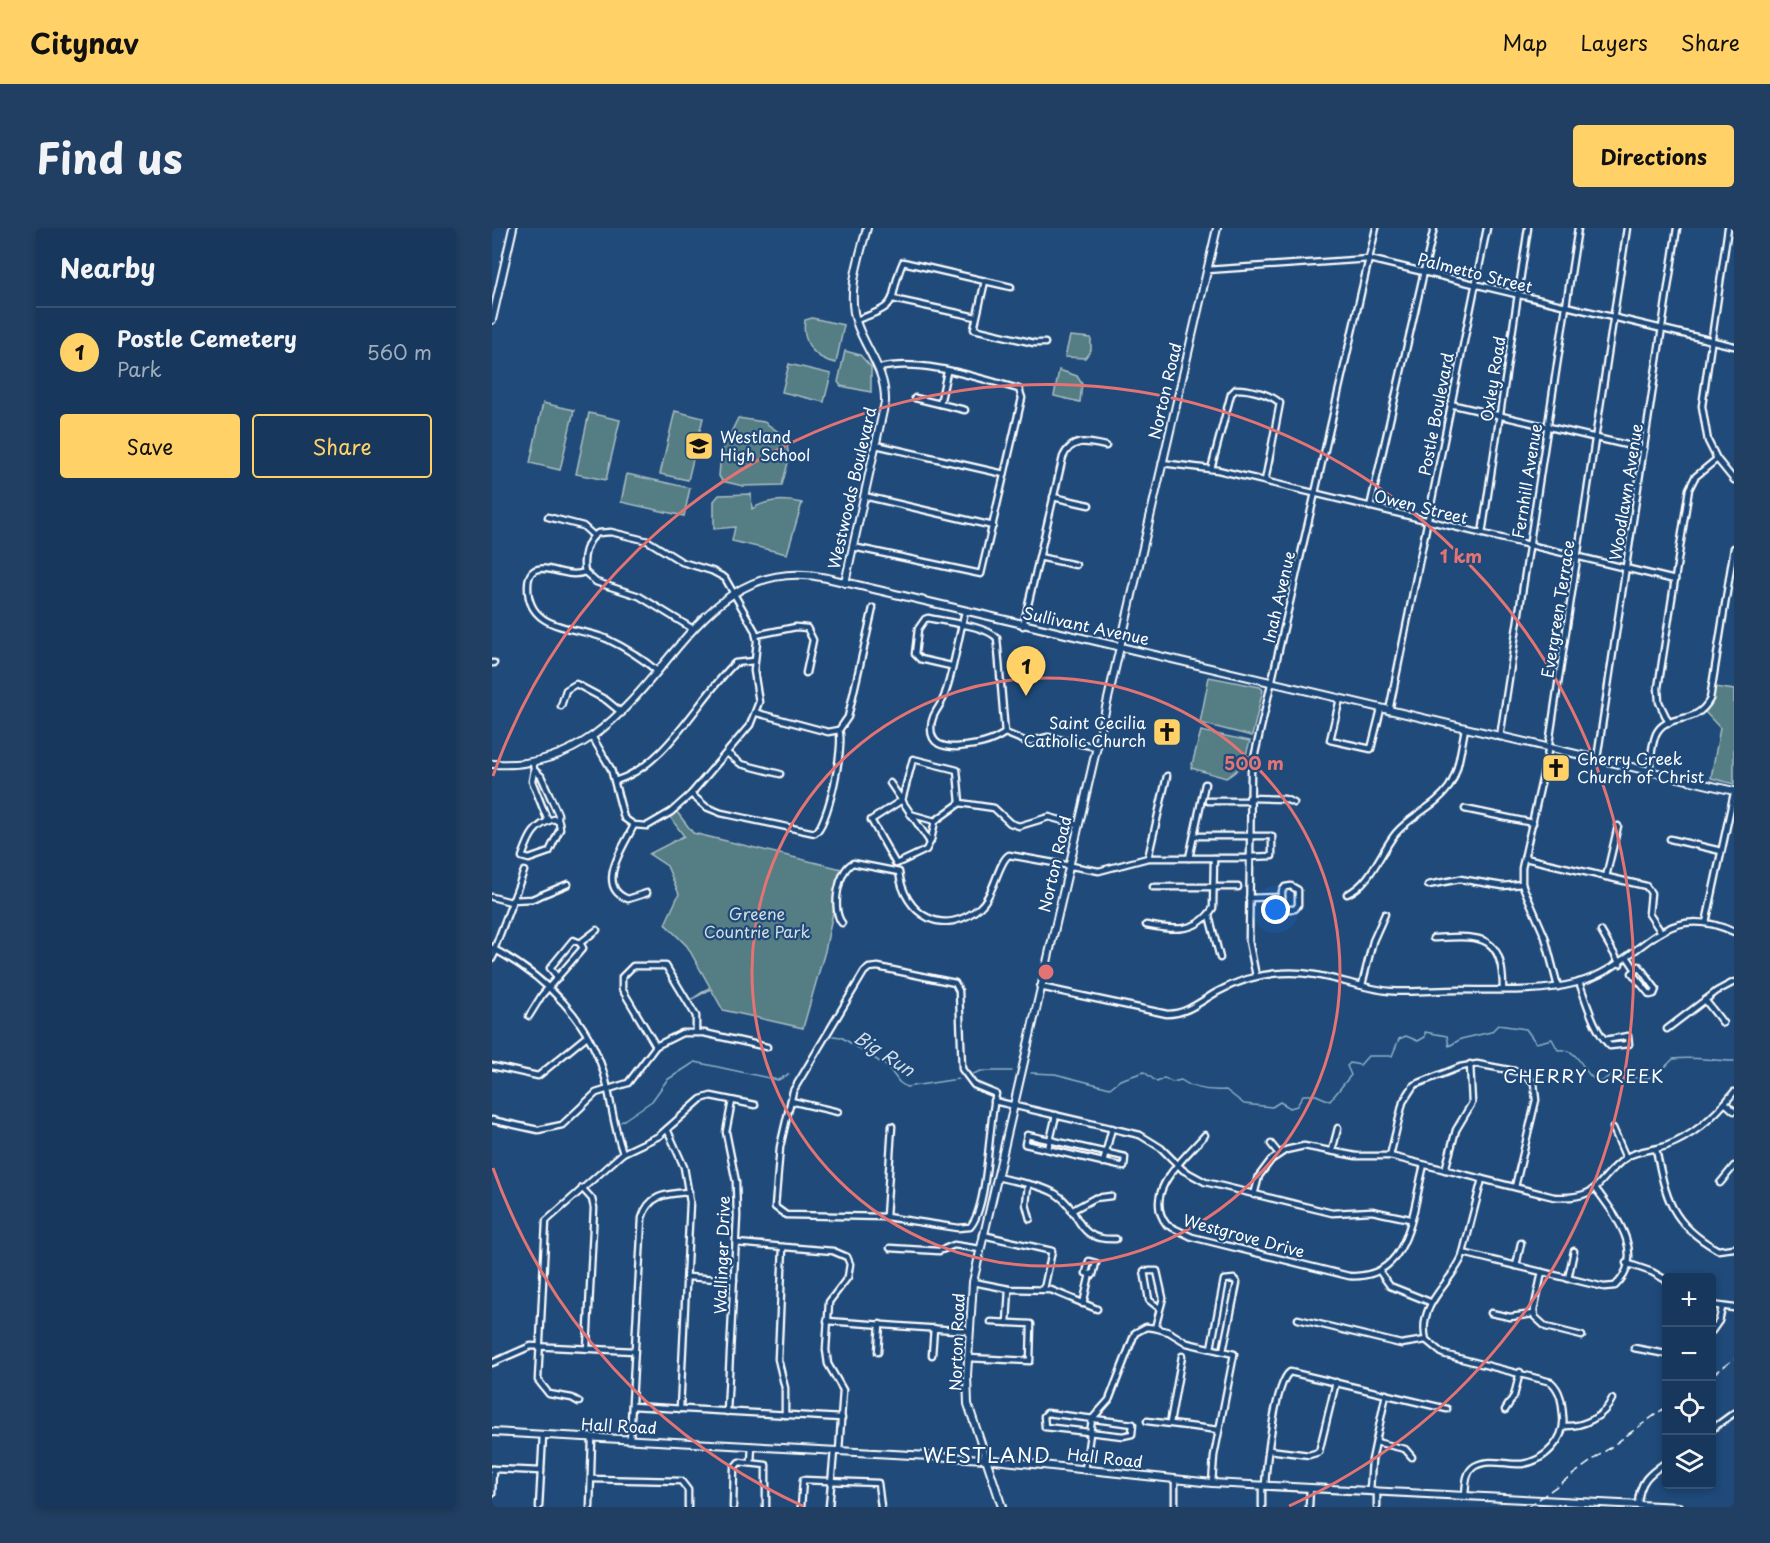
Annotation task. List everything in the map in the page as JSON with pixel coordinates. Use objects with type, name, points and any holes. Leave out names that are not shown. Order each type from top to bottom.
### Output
[{"type":"street","points":[[492,321],[513,228]]},
{"type":"street","name":"Westwoods Boulevard","points":[[845,583],[885,402],[880,368],[856,320],[853,285],[867,228]]},
{"type":"street","name":"Norton Road","points":[[1002,1507],[969,1410],[968,1358],[973,1282],[1217,228]]},
{"type":"street","name":"Inah Avenue","points":[[1256,976],[1249,941],[1249,799],[1252,764],[1376,228]]},
{"type":"street","points":[[1370,507],[1434,228]]},
{"type":"street","name":"Postle Boulevard","points":[[1389,711],[1486,228]]},
{"type":"street","name":"Oxley Road","points":[[1482,534],[1528,228]]},
{"type":"street","name":"Fernhill Avenue","points":[[1500,737],[1578,228]]},
{"type":"street","name":"Evergreen Terrace","points":[[1522,884],[1525,858],[1548,749],[1627,228]]},
{"type":"street","name":"Woodlawn Avenue","points":[[1596,760],[1677,228]]},
{"type":"street","points":[[1728,228],[1702,414],[1706,437],[1717,459],[1734,480]]},
{"type":"street","name":"Palmetto Street","points":[[1207,270],[1369,259],[1662,331],[1734,346]]},
{"type":"street","points":[[856,320],[884,310],[893,299],[904,261],[1011,287]]},
{"type":"street","points":[[985,281],[974,329],[1034,343],[1046,342]]},
{"type":"street","points":[[893,299],[976,317]]},
{"type":"street","points":[[853,547],[981,574],[1022,398],[1022,391],[911,364],[880,368]]},
{"type":"street","points":[[940,404],[948,372]]},
{"type":"street","points":[[1211,469],[1233,391],[1243,389],[1273,397],[1280,403],[1265,482]]},
{"type":"street","points":[[915,398],[965,410]]},
{"type":"street","points":[[1450,404],[1644,449]]},
{"type":"street","points":[[1023,626],[1063,457],[1068,447],[1078,442],[1106,447]]},
{"type":"street","points":[[876,445],[1004,474]]},
{"type":"street","points":[[1668,723],[1659,702],[1658,688],[1691,482],[1705,467],[1717,459]]},
{"type":"street","name":"Owen Street","points":[[1162,463],[1211,469],[1675,580]]},
{"type":"street","points":[[864,496],[993,525]]},
{"type":"street","points":[[1053,497],[1089,506]]},
{"type":"street","points":[[548,516],[583,526],[593,535]]},
{"type":"street","points":[[593,535],[604,532],[654,543],[682,562],[719,574],[734,592],[756,635],[754,661],[759,697],[757,713],[727,753],[691,794],[661,819],[647,826],[634,825],[621,812],[615,781],[608,761],[593,738]]},
{"type":"street","points":[[585,572],[586,553],[593,535]]},
{"type":"street","points":[[1649,773],[1656,734],[1668,723],[1697,715],[1710,699],[1734,548]]},
{"type":"street","points":[[1039,556],[1076,565]]},
{"type":"street","points":[[585,572],[572,575],[536,570],[528,577],[531,606],[542,619],[556,626],[607,639],[657,672]]},
{"type":"street","points":[[585,572],[596,582],[639,596],[693,629]]},
{"type":"street","name":"Sullivant Avenue","points":[[492,764],[533,762],[564,753],[593,738],[622,713],[713,608],[734,592],[759,581],[780,576],[809,575],[1023,626],[1120,646],[1734,792]]},
{"type":"street","points":[[757,713],[828,732],[839,730],[848,717],[873,608]]},
{"type":"street","points":[[965,612],[945,697],[937,706],[931,728],[937,744],[941,747],[991,742],[1005,732]]},
{"type":"street","points":[[951,666],[917,657],[913,648],[922,620],[928,618],[985,630],[997,638],[1005,732]]},
{"type":"street","points":[[756,635],[796,627],[807,628],[813,640],[806,673]]},
{"type":"street","points":[[615,781],[629,777],[648,764],[735,663],[754,661]]},
{"type":"street","points":[[561,706],[566,690],[576,684],[606,700],[622,713]]},
{"type":"street","points":[[1340,699],[1330,740],[1371,749],[1381,709]]},
{"type":"street","points":[[1347,894],[1357,888],[1371,872],[1397,832],[1434,804],[1449,787],[1465,729]]},
{"type":"street","points":[[691,794],[706,807],[721,813],[815,833],[824,824],[842,742],[839,730]]},
{"type":"street","points":[[1005,732],[1027,742],[1048,737],[1096,747]]},
{"type":"street","points":[[727,753],[741,764],[780,774]]},
{"type":"street","points":[[960,803],[957,770],[913,759],[902,800],[871,820],[894,862],[900,864],[926,850],[930,843],[934,821],[960,803],[994,808],[1010,823],[1019,826],[1049,818],[1078,825]]},
{"type":"street","points":[[533,762],[534,770],[531,781],[548,821]]},
{"type":"street","points":[[534,770],[541,776],[557,811],[560,827],[549,852],[529,859],[523,858],[533,830],[548,821],[558,820]]},
{"type":"street","points":[[1148,858],[1167,776]]},
{"type":"street","points":[[891,783],[930,843]]},
{"type":"street","points":[[1189,858],[1205,784]]},
{"type":"street","points":[[1706,923],[1734,792]]},
{"type":"street","points":[[1208,801],[1285,799],[1294,803]]},
{"type":"street","points":[[1466,808],[1533,823]]},
{"type":"street","points":[[910,814],[934,821]]},
{"type":"street","points":[[634,825],[615,859],[615,885],[621,896],[628,899],[647,893]]},
{"type":"street","points":[[1606,877],[1618,826]]},
{"type":"street","points":[[842,922],[835,908],[844,871],[853,862],[899,872],[903,892],[910,904],[927,917],[948,921],[968,915],[982,905],[995,885],[1002,863],[1007,856],[1015,855],[1068,867],[1105,870],[1148,858],[1272,856],[1272,836],[1194,836]]},
{"type":"street","points":[[1670,839],[1721,850]]},
{"type":"street","points":[[1146,925],[1179,931],[1209,915],[1213,908],[1214,858]]},
{"type":"street","points":[[1525,858],[1650,889],[1649,914],[1661,932]]},
{"type":"street","points":[[492,959],[524,871]]},
{"type":"street","points":[[1428,885],[1460,879],[1503,886],[1522,884],[1545,937],[1558,987]]},
{"type":"street","points":[[492,897],[512,901],[532,899],[568,884]]},
{"type":"street","points":[[1154,887],[1238,887]]},
{"type":"street","points":[[1285,887],[1296,888],[1297,908],[1285,909],[1282,897],[1285,887]]},
{"type":"street","points":[[1250,898],[1282,897]]},
{"type":"street","points":[[1362,985],[1374,941],[1385,914]]},
{"type":"street","points":[[1209,915],[1220,958]]},
{"type":"street","points":[[1040,987],[1152,1012],[1172,1014],[1196,1005],[1227,987],[1256,976],[1302,973],[1391,991],[1558,987],[1579,982],[1620,964],[1661,932],[1680,922],[1706,923],[1734,932]]},
{"type":"street","points":[[580,943],[597,930]]},
{"type":"street","points":[[1601,932],[1620,964]]},
{"type":"street","points":[[1433,938],[1478,937],[1488,941],[1501,968],[1503,989]]},
{"type":"street","points":[[529,1016],[549,987],[558,978],[583,948],[580,943],[573,940],[552,966],[551,972],[558,978]]},
{"type":"street","points":[[494,950],[549,987],[566,1005],[587,1036],[598,1057],[608,1090],[613,1125],[623,1153]]},
{"type":"street","points":[[1628,958],[1636,970]]},
{"type":"street","points":[[656,1046],[622,990],[621,980],[626,971],[633,966],[662,964],[670,969],[696,1016],[696,1031]]},
{"type":"street","points":[[1639,966],[1656,989],[1654,994],[1650,995],[1632,973],[1636,970],[1639,966]]},
{"type":"street","points":[[878,967],[955,982],[959,991],[962,1070],[974,1085],[996,1094],[986,1174],[975,1219],[970,1227],[958,1228],[886,1217],[783,1214],[774,1207],[774,1197],[791,1101],[802,1072],[864,972],[869,968],[878,967]]},
{"type":"street","points":[[1579,982],[1605,1040],[1610,1046],[1629,1044],[1628,1036],[1605,1040]]},
{"type":"street","points":[[1667,1029],[1734,982]]},
{"type":"street","points":[[1706,1000],[1723,1023]]},
{"type":"street","points":[[492,1120],[528,1129],[548,1130],[567,1122],[596,1093],[628,1083],[656,1046],[682,1033],[696,1031],[767,1047]]},
{"type":"street","points":[[492,1066],[538,1076],[587,1036]]},
{"type":"street","points":[[1390,1156],[1403,1102],[1409,1090],[1420,1082],[1470,1064],[1485,1064],[1520,1072],[1534,1083],[1536,1100],[1515,1187]]},
{"type":"street","points":[[1445,1170],[1456,1130],[1472,1103],[1470,1064]]},
{"type":"street","points":[[1254,1195],[1264,1168],[1279,1154],[1304,1146],[1356,1156],[1390,1156],[1569,1198],[1596,1189],[1626,1158],[1656,1149],[1689,1135],[1734,1092]]},
{"type":"street","points":[[579,1402],[572,1398],[549,1394],[538,1380],[545,1226],[549,1217],[623,1153],[646,1144],[701,1099],[711,1096],[756,1105]]},
{"type":"street","name":"Wallinger Drive","points":[[728,1412],[736,1243],[736,1182],[726,1132],[732,1101]]},
{"type":"street","points":[[791,1101],[838,1112]]},
{"type":"street","points":[[994,1101],[1145,1137],[1161,1148],[1178,1166],[1205,1182],[1332,1213],[1372,1211],[1410,1220]]},
{"type":"street","points":[[1725,1103],[1734,1111]]},
{"type":"street","points":[[1048,1149],[1056,1115]]},
{"type":"street","points":[[886,1217],[892,1126]]},
{"type":"street","points":[[1103,1163],[1112,1128]]},
{"type":"street","points":[[1332,1150],[1338,1128]]},
{"type":"street","points":[[1613,1128],[1626,1158]]},
{"type":"street","points":[[667,1129],[684,1167],[689,1192],[680,1409]]},
{"type":"street","name":"Westgrove Drive","points":[[1205,1136],[1166,1180],[1159,1196],[1161,1216],[1174,1230],[1349,1276],[1365,1276],[1380,1272]]},
{"type":"street","points":[[1025,1137],[1051,1140],[1125,1158],[1124,1167],[1048,1149],[1025,1144],[1025,1137]]},
{"type":"street","points":[[1271,1144],[1279,1154]]},
{"type":"street","points":[[1656,1149],[1663,1184],[1678,1217],[1694,1236],[1720,1251],[1734,1248]]},
{"type":"street","points":[[1424,1165],[1400,1252],[1380,1272],[1390,1286],[1430,1302]]},
{"type":"street","points":[[1720,1183],[1734,1166]]},
{"type":"street","points":[[997,1177],[1056,1194],[1089,1234],[1102,1239],[1116,1239]]},
{"type":"street","points":[[1465,1496],[1467,1478],[1472,1468],[1483,1463],[1528,1462],[1553,1447],[1564,1426],[1562,1399],[1555,1386],[1547,1380],[1443,1354],[1426,1340],[1424,1324],[1430,1302],[1457,1269],[1482,1179]]},
{"type":"street","points":[[1028,1185],[1026,1203],[1030,1219]]},
{"type":"street","points":[[582,1188],[592,1199],[594,1208],[587,1349]]},
{"type":"street","points":[[1463,1253],[1610,1288],[1622,1278],[1628,1250],[1624,1230],[1596,1189]]},
{"type":"street","points":[[630,1440],[642,1218],[645,1208],[659,1195],[689,1192]]},
{"type":"street","points":[[1071,1211],[1095,1198],[1111,1196]]},
{"type":"street","points":[[983,1235],[1052,1251],[1044,1289]]},
{"type":"street","points":[[736,1243],[833,1251],[847,1257],[850,1264],[848,1277],[829,1302],[827,1321],[826,1358],[841,1384],[842,1418],[829,1507]]},
{"type":"street","points":[[1516,1266],[1521,1244]]},
{"type":"street","points":[[890,1248],[939,1251],[954,1245],[980,1249]]},
{"type":"street","points":[[783,1247],[778,1359],[785,1388],[785,1415]]},
{"type":"street","points":[[1568,1279],[1574,1251]]},
{"type":"street","points":[[1626,1263],[1662,1278]]},
{"type":"street","points":[[1155,1328],[1163,1298],[1156,1271],[1144,1271],[1149,1300],[1159,1308]]},
{"type":"street","points":[[1534,1314],[1542,1272]]},
{"type":"street","points":[[1083,1304],[1090,1274]]},
{"type":"street","points":[[687,1277],[734,1280]]},
{"type":"street","points":[[1211,1348],[1224,1280],[1234,1279],[1237,1283],[1223,1351]]},
{"type":"street","points":[[973,1282],[1009,1289],[1044,1289],[1059,1292],[1097,1309]]},
{"type":"street","points":[[1007,1323],[1009,1289]]},
{"type":"street","points":[[1716,1306],[1734,1308]]},
{"type":"street","points":[[1715,1327],[1719,1321],[1722,1308]]},
{"type":"street","points":[[1491,1313],[1510,1317],[1534,1314]]},
{"type":"street","points":[[1534,1314],[1546,1327],[1582,1336]]},
{"type":"street","points":[[1298,1319],[1401,1344],[1426,1340]]},
{"type":"street","points":[[827,1321],[969,1331]]},
{"type":"street","points":[[968,1358],[1030,1361],[1031,1324],[991,1322]]},
{"type":"street","points":[[878,1352],[880,1324]]},
{"type":"street","points":[[932,1355],[934,1328]]},
{"type":"street","points":[[1085,1470],[1092,1419],[1109,1400],[1133,1335],[1142,1329],[1155,1328],[1169,1332],[1187,1343],[1234,1354],[1219,1430],[1212,1483]]},
{"type":"street","points":[[492,1363],[518,1350],[538,1346],[634,1351]]},
{"type":"street","points":[[1634,1348],[1662,1353]]},
{"type":"street","points":[[1170,1423],[1182,1356]]},
{"type":"street","points":[[1262,1507],[1269,1450],[1282,1383],[1287,1374],[1299,1372],[1448,1409]]},
{"type":"street","points":[[1505,1410],[1514,1395],[1520,1372]]},
{"type":"street","points":[[1269,1450],[1309,1455],[1319,1452],[1323,1444],[1336,1382]]},
{"type":"street","points":[[1377,1507],[1374,1491],[1376,1442],[1386,1394]]},
{"type":"street","points":[[1564,1426],[1587,1422],[1604,1410],[1612,1399]]},
{"type":"street","points":[[632,1406],[842,1418]]},
{"type":"street","points":[[1047,1413],[1092,1419],[1133,1424],[1132,1434],[1123,1436],[1045,1427],[1044,1416],[1047,1413]]},
{"type":"street","points":[[1716,1426],[1734,1413]]},
{"type":"street","points":[[1147,1421],[1219,1430]]},
{"type":"street","name":"Hall Road","points":[[492,1432],[985,1460],[1212,1483],[1679,1507]]},
{"type":"street","points":[[539,1507],[543,1435]]},
{"type":"street","points":[[590,1507],[592,1438]]},
{"type":"street","points":[[1376,1442],[1408,1450],[1412,1457]]},
{"type":"street","points":[[752,1446],[752,1462]]},
{"type":"street","points":[[733,1507],[735,1465],[752,1462],[765,1464],[768,1468],[766,1507]]},
{"type":"street","points":[[1638,1504],[1640,1488],[1645,1478],[1662,1465]]},
{"type":"street","points":[[492,1494],[492,1469],[540,1471]]},
{"type":"street","points":[[591,1479],[675,1480],[684,1483],[688,1490],[688,1507]]},
{"type":"street","points":[[801,1507],[803,1480],[878,1483],[881,1507]]},
{"type":"street","points":[[1175,1480],[1175,1507]]},
{"type":"street","points":[[1309,1507],[1310,1488]]},
{"type":"green space","points":[[812,318],[844,325],[836,363],[821,358],[807,342],[805,320]]},
{"type":"green space","points":[[1070,336],[1091,338],[1091,350],[1085,358],[1065,357]]},
{"type":"green space","points":[[845,351],[860,355],[871,367],[871,392],[841,386],[838,382]]},
{"type":"green space","points":[[789,364],[831,374],[824,402],[782,392]]},
{"type":"green space","points":[[1059,370],[1077,376],[1082,384],[1080,402],[1054,396]]},
{"type":"green space","points":[[543,403],[574,410],[560,470],[530,463]]},
{"type":"green space","points":[[675,411],[703,418],[688,480],[660,474]]},
{"type":"green space","points":[[589,413],[620,420],[606,480],[576,474]]},
{"type":"green space","points":[[738,418],[764,422],[786,437],[789,459],[782,485],[743,486],[722,481],[719,476],[721,453]]},
{"type":"green space","points":[[627,474],[690,488],[684,516],[621,502]]},
{"type":"green space","points":[[751,494],[752,509],[764,503],[776,501],[802,503],[787,554],[732,541],[735,527],[714,529],[714,501],[719,495]]},
{"type":"green space","points":[[1209,677],[1260,687],[1263,690],[1252,736],[1200,723]]},
{"type":"green space","points":[[1715,687],[1734,690],[1734,784],[1711,778],[1720,728],[1705,712],[1712,700]]},
{"type":"green space","points":[[1201,731],[1250,741],[1242,763],[1232,775],[1226,778],[1191,768]]},
{"type":"green space","name":"Greene Countrie Park","points":[[677,812],[693,833],[842,869],[825,951],[803,1028],[723,1010],[711,989],[692,999],[710,987],[687,946],[665,924],[679,894],[667,866],[649,854],[684,836],[670,817]]},
{"type":"waterway","name":"Big Run","points":[[1031,1073],[1055,1074],[1110,1088],[1120,1080],[1144,1072],[1157,1082],[1164,1078],[1172,1082],[1181,1080],[1202,1089],[1226,1090],[1244,1104],[1272,1107],[1280,1102],[1290,1108],[1297,1106],[1303,1095],[1316,1095],[1330,1101],[1351,1075],[1347,1066],[1350,1063],[1360,1065],[1368,1056],[1392,1056],[1399,1039],[1406,1036],[1418,1041],[1425,1037],[1425,1032],[1447,1036],[1449,1046],[1461,1039],[1491,1032],[1498,1025],[1526,1029],[1536,1043],[1552,1039],[1558,1050],[1573,1053],[1590,1076],[1602,1082],[1615,1074],[1639,1078],[1656,1076],[1673,1059],[1734,1061]]},
{"type":"waterway","name":"Big Run","points":[[833,1036],[841,1037],[888,1067],[899,1082],[906,1087],[958,1079]]},
{"type":"waterway","points":[[621,1122],[652,1101],[667,1080],[695,1062],[778,1080],[789,1074]]},
{"type":"waterway","name":"Big Run","points":[[973,1074],[981,1071],[1012,1071]]},
{"type":"railway","points":[[1716,1372],[1734,1359]]},
{"type":"railway","points":[[1528,1507],[1662,1410]]},
{"type":"place","name":"Westland High School","points":[[699,446]]},
{"type":"place","name":"Postle Cemetery","points":[[1026,696]]},
{"type":"place","name":"Saint Cecilia Catholic Church","points":[[1167,732]]},
{"type":"place","name":"Cherry Creek Church of Christ","points":[[1556,768]]},
{"type":"district","name":"CHERRY CREEK","points":[[1584,1077]]},
{"type":"district","name":"WESTLAND","points":[[987,1456]]}]
